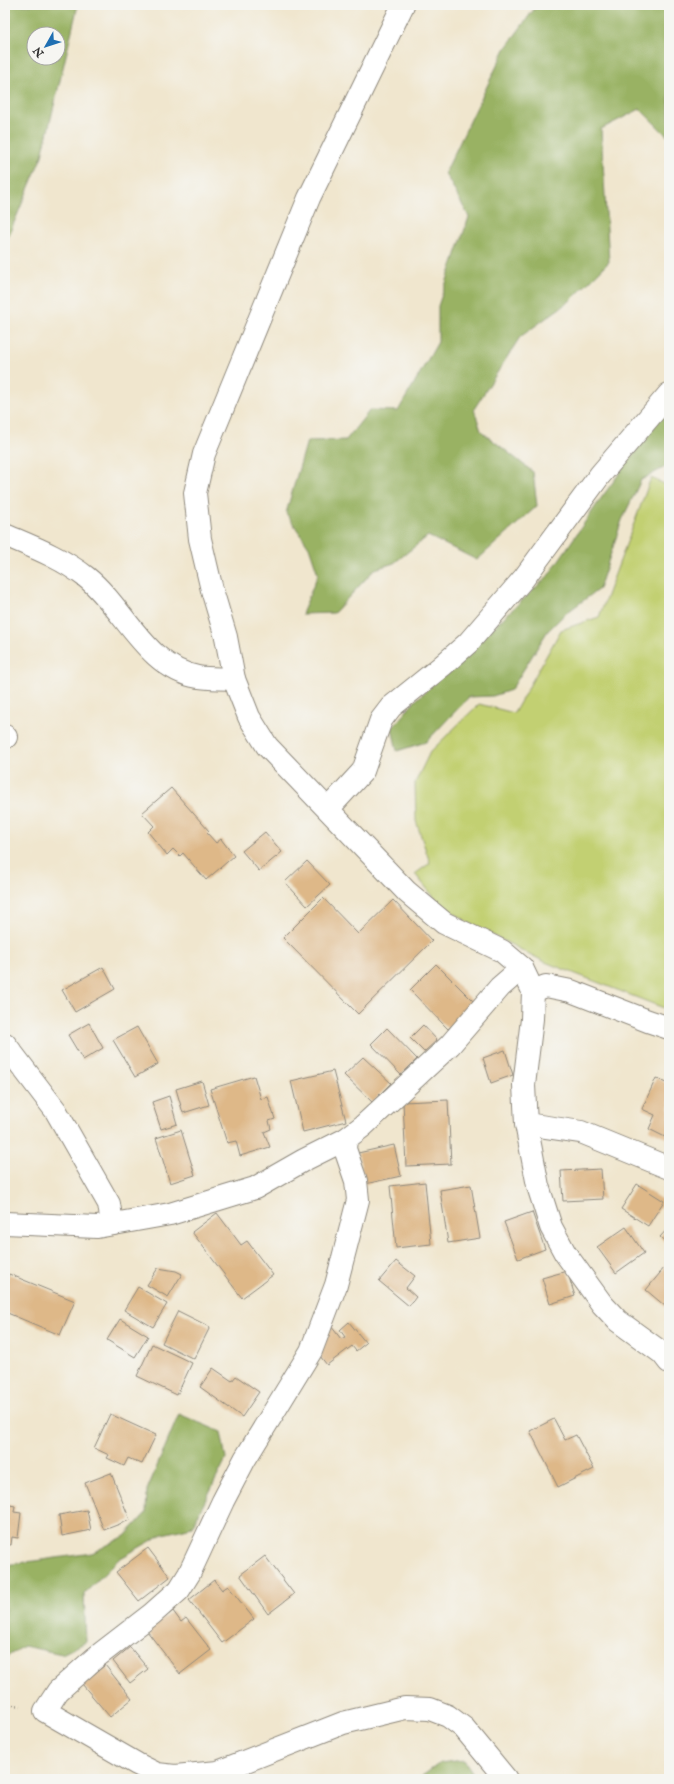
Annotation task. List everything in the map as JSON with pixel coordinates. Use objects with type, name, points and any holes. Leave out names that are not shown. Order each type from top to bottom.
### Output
[{"type":"street","points":[[403,5],[309,198],[204,454],[195,493],[200,539],[212,590],[226,637],[234,679],[249,717],[267,746],[407,892],[444,923],[502,951],[522,968],[533,991],[532,1019],[524,1085],[526,1124],[538,1186],[551,1227],[565,1253],[602,1304],[618,1321],[662,1353],[669,1362]]},
{"type":"street","points":[[328,809],[363,771],[381,720],[391,707],[442,666],[468,642],[524,578],[600,475],[669,394]]},
{"type":"street","points":[[5,535],[49,554],[86,578],[111,603],[152,652],[175,669],[197,677],[234,679]]},
{"type":"street","points":[[5,1223],[97,1227],[170,1214],[255,1188],[346,1139],[364,1126],[450,1045],[500,986],[522,968]]},
{"type":"street","points":[[533,991],[546,986],[571,991],[669,1028]]},
{"type":"street","points":[[5,1044],[56,1111],[109,1204],[112,1224]]},
{"type":"street","points":[[526,1124],[581,1132],[669,1168]]},
{"type":"street","points":[[346,1139],[345,1149],[356,1181],[358,1200],[336,1285],[311,1351],[245,1459],[223,1501],[189,1574],[179,1590],[152,1614],[95,1658],[58,1691],[45,1711],[137,1764],[157,1774],[175,1776],[218,1772],[343,1723],[405,1708],[430,1709],[448,1716],[464,1728],[506,1779]]},
{"type":"green space","points":[[5,5],[78,5],[66,55],[66,26],[26,26],[26,66],[63,66],[42,156],[5,244]]},
{"type":"green space","points":[[537,5],[669,5],[669,138],[640,109],[601,129],[609,262],[571,300],[520,337],[474,409],[481,431],[533,472],[537,506],[477,560],[428,536],[394,563],[375,569],[334,613],[302,614],[318,574],[309,547],[286,513],[307,441],[346,440],[370,410],[398,411],[438,342],[438,306],[469,217],[445,173],[505,49]]},
{"type":"green space","points":[[669,410],[669,465],[641,480],[622,520],[599,589],[565,614],[547,632],[511,690],[493,696],[469,697],[426,742],[397,751],[392,728],[415,701],[548,576],[602,497],[660,418]]},
{"type":"green space","points":[[651,478],[669,486],[669,1010],[545,962],[469,923],[438,902],[415,874],[430,863],[416,821],[415,783],[430,752],[479,704],[514,713],[561,630],[599,617]]},
{"type":"green space","points":[[179,1414],[221,1432],[226,1459],[192,1527],[163,1534],[119,1559],[84,1594],[86,1642],[62,1654],[24,1646],[8,1656],[5,1669],[5,1565],[92,1553],[125,1536],[146,1513],[147,1490]]},
{"type":"green space","points":[[464,1760],[477,1779],[418,1779],[440,1763]]},
{"type":"building","points":[[171,788],[209,831],[207,833],[216,843],[221,839],[234,856],[206,880],[183,853],[180,856],[173,849],[167,855],[148,832],[154,826],[142,813]]},
{"type":"building","points":[[265,832],[282,852],[259,871],[242,851]]},
{"type":"building","points":[[307,861],[330,885],[307,906],[285,882]]},
{"type":"building","points":[[323,898],[358,934],[393,900],[432,941],[358,1014],[283,938]]},
{"type":"building","points":[[436,964],[475,1003],[448,1029],[410,990]]},
{"type":"building","points":[[103,967],[115,989],[75,1012],[62,990]]},
{"type":"building","points":[[89,1023],[103,1048],[83,1060],[68,1035]]},
{"type":"building","points":[[423,1025],[437,1040],[424,1052],[410,1038]]},
{"type":"building","points":[[137,1027],[158,1064],[135,1077],[113,1040]]},
{"type":"building","points":[[387,1028],[417,1059],[401,1075],[371,1044]]},
{"type":"building","points":[[505,1050],[513,1075],[491,1083],[483,1058]]},
{"type":"building","points":[[363,1057],[391,1083],[372,1102],[344,1075]]},
{"type":"building","points":[[333,1071],[346,1121],[303,1132],[291,1081]]},
{"type":"building","points":[[254,1076],[261,1099],[268,1097],[275,1119],[269,1121],[271,1129],[264,1132],[270,1147],[240,1156],[236,1141],[227,1143],[210,1089]]},
{"type":"building","points":[[656,1078],[669,1084],[669,1139],[649,1129],[655,1115],[642,1109]]},
{"type":"building","points":[[202,1081],[209,1105],[183,1113],[176,1089]]},
{"type":"building","points":[[169,1096],[177,1124],[161,1129],[152,1102]]},
{"type":"building","points":[[448,1100],[451,1164],[406,1166],[403,1102]]},
{"type":"building","points":[[181,1130],[195,1175],[170,1183],[156,1138]]},
{"type":"building","points":[[394,1145],[401,1176],[365,1184],[358,1153]]},
{"type":"building","points":[[601,1169],[603,1199],[563,1201],[561,1171]]},
{"type":"building","points":[[425,1182],[431,1244],[396,1248],[390,1186]]},
{"type":"building","points":[[637,1184],[664,1201],[648,1226],[621,1209]]},
{"type":"building","points":[[471,1185],[480,1238],[448,1243],[440,1190]]},
{"type":"building","points":[[532,1212],[545,1249],[518,1259],[504,1222]]},
{"type":"building","points":[[217,1213],[241,1245],[247,1241],[273,1275],[242,1298],[192,1232]]},
{"type":"building","points":[[626,1227],[644,1253],[616,1273],[597,1247]]},
{"type":"building","points":[[669,1227],[669,1245],[660,1237]]},
{"type":"building","points":[[396,1261],[415,1276],[406,1288],[416,1297],[409,1306],[379,1281]]},
{"type":"building","points":[[669,1262],[669,1301],[665,1306],[646,1290]]},
{"type":"building","points":[[158,1268],[176,1271],[182,1274],[168,1297],[147,1285]]},
{"type":"building","points":[[567,1271],[575,1296],[550,1304],[542,1278]]},
{"type":"building","points":[[9,1274],[75,1301],[60,1335],[5,1312],[5,1284]]},
{"type":"building","points":[[138,1287],[167,1304],[153,1327],[124,1310]]},
{"type":"building","points":[[178,1311],[210,1327],[194,1359],[162,1343]]},
{"type":"building","points":[[120,1319],[148,1336],[135,1357],[107,1340]]},
{"type":"building","points":[[349,1322],[366,1343],[356,1351],[352,1346],[327,1365],[320,1356],[331,1326],[341,1339],[345,1337],[340,1330]]},
{"type":"building","points":[[152,1344],[192,1363],[177,1395],[137,1376]]},
{"type":"building","points":[[213,1368],[232,1381],[236,1376],[259,1392],[242,1417],[200,1387]]},
{"type":"building","points":[[110,1414],[156,1435],[142,1464],[128,1458],[124,1466],[107,1458],[109,1455],[94,1448]]},
{"type":"building","points":[[554,1419],[565,1440],[576,1435],[594,1469],[558,1487],[530,1431]]},
{"type":"building","points":[[111,1473],[130,1520],[104,1530],[85,1483]]},
{"type":"building","points":[[5,1504],[15,1506],[14,1512],[21,1513],[18,1538],[12,1537],[11,1545],[5,1544]]},
{"type":"building","points":[[87,1510],[91,1530],[62,1536],[59,1515]]},
{"type":"building","points":[[148,1548],[170,1577],[139,1601],[116,1572]]},
{"type":"building","points":[[265,1556],[294,1594],[268,1614],[240,1575]]},
{"type":"building","points":[[214,1580],[222,1590],[228,1586],[254,1619],[222,1643],[189,1600]]},
{"type":"building","points":[[173,1611],[181,1622],[186,1618],[211,1650],[180,1674],[147,1631]]},
{"type":"building","points":[[130,1647],[148,1669],[130,1683],[113,1661]]},
{"type":"building","points":[[105,1665],[132,1699],[110,1717],[82,1684]]}]
